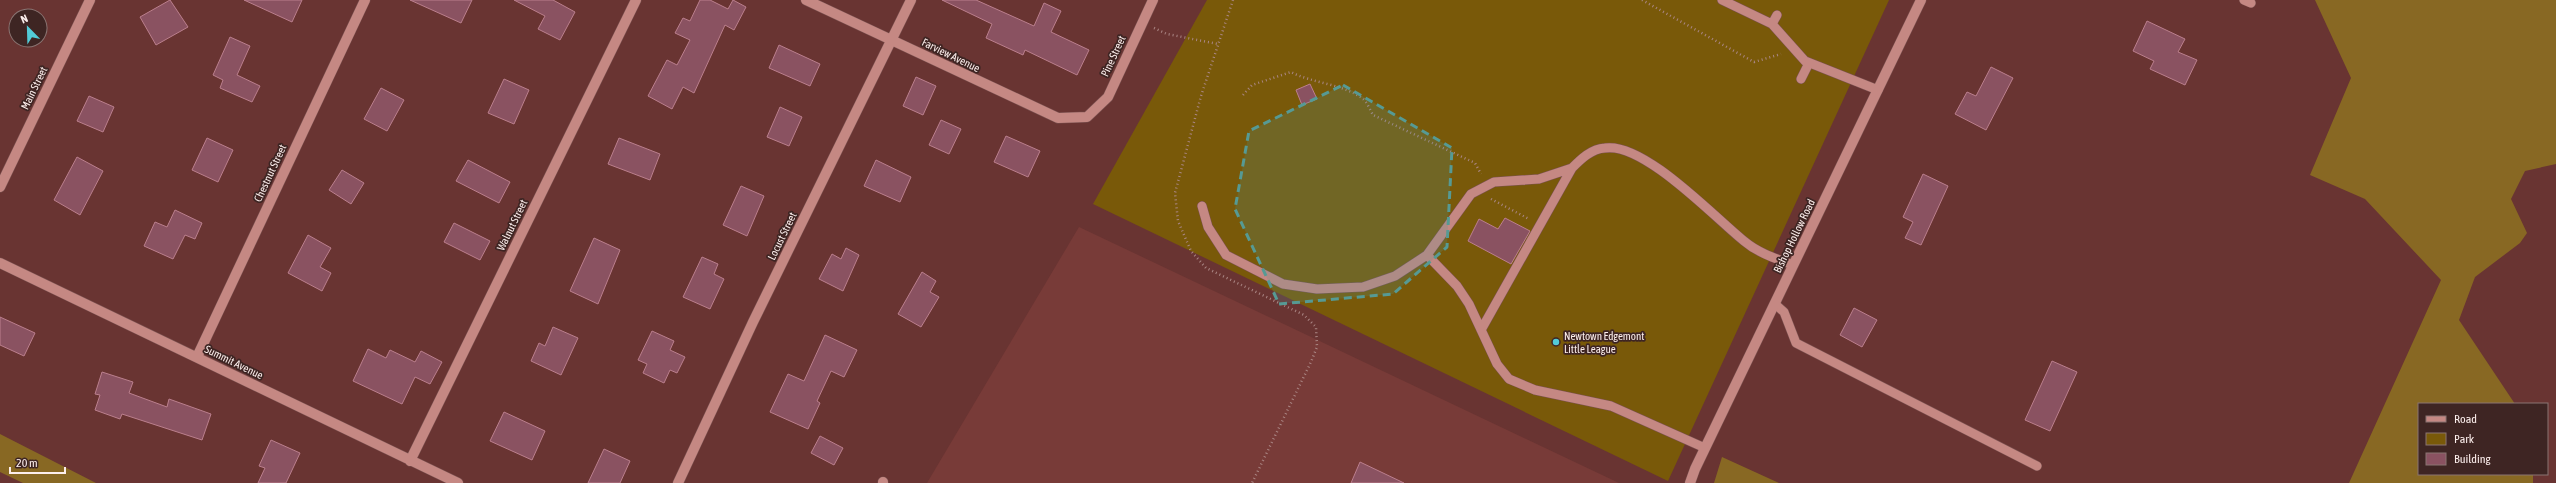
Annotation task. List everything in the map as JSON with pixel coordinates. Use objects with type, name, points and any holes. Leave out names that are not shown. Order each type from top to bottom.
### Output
[{"type":"street","name":"Main Street","points":[[0,187],[90,0]]},
{"type":"street","name":"Chestnut Street","points":[[197,357],[365,0]]},
{"type":"street","name":"Walnut Street","points":[[410,460],[636,0]]},
{"type":"street","name":"Farview Avenue","points":[[806,0],[892,39],[959,73],[1058,118],[1087,117]]},
{"type":"street","name":"Locust Street","points":[[678,483],[753,322],[911,0]]},
{"type":"street","name":"Pine Street","points":[[1087,117],[1108,97],[1153,0]]},
{"type":"street","name":"Bishop Hollow Road","points":[[1690,483],[1705,448],[1921,0]]},
{"type":"street","name":"Summit Avenue","points":[[0,263],[458,483]]},
{"type":"lane","points":[[1722,0],[1772,24],[1795,50],[1809,63],[1878,90]]},
{"type":"lane","points":[[1772,24],[1777,15]]},
{"type":"lane","points":[[1801,79],[1809,63]]},
{"type":"lane","points":[[1481,330],[1572,168],[1584,156],[1605,148],[1629,152],[1670,177],[1746,243],[1793,265]]},
{"type":"lane","points":[[1202,206],[1208,227],[1226,255],[1283,284],[1317,289],[1363,288],[1396,276],[1427,255],[1471,194],[1494,182],[1540,179],[1572,168]]},
{"type":"lane","points":[[1427,255],[1457,286],[1469,304],[1497,364],[1509,379],[1535,390],[1611,406],[1705,448]]},
{"type":"lane","points":[[1775,304],[1784,312],[1796,343],[2037,466]]},
{"type":"path","points":[[1642,0],[1754,62],[1795,50]]},
{"type":"path","points":[[1143,22],[1167,34],[1218,44]]},
{"type":"path","points":[[1243,95],[1252,85],[1290,72],[1303,78],[1319,80],[1364,99],[1373,114],[1475,163],[1490,198],[1540,225]]},
{"type":"highlighted area","points":[[1343,85],[1452,148],[1447,247],[1393,294],[1279,304],[1235,209],[1249,131]]},
{"type":"shaded area","points":[[2315,0],[2556,0],[2556,164],[2525,171],[2511,199],[2527,233],[2520,243],[2475,277],[2459,320],[2514,403],[2418,403],[2418,475],[2533,475],[2533,483],[2349,483],[2441,280],[2365,199],[2310,175],[2351,78]]},
{"type":"shaded area","points":[[1079,227],[1619,483],[927,483]]},
{"type":"shaded area","points":[[0,434],[96,483],[23,483],[0,472]]},
{"type":"shaded area","points":[[1722,457],[1779,483],[1714,483]]},
{"type":"green space","name":"Newtown Edgemont Little League","points":[[1207,0],[1889,0],[1668,481],[1093,204]]},
{"type":"building","points":[[170,0],[188,27],[156,45],[140,17]]},
{"type":"building","points":[[244,0],[302,0],[292,22]]},
{"type":"building","points":[[410,0],[472,0],[461,23]]},
{"type":"building","points":[[514,0],[553,0],[575,12],[560,40],[538,29],[545,16]]},
{"type":"building","points":[[700,0],[710,0],[728,9],[733,0],[746,7],[734,30],[725,25],[694,93],[683,87],[672,109],[648,96],[667,60],[677,65],[690,40],[675,33],[683,18],[690,21]]},
{"type":"building","points":[[942,0],[976,0],[1034,26],[1044,3],[1061,11],[1051,32],[1089,50],[1077,75],[1025,50],[1023,55],[986,38],[992,24]]},
{"type":"building","points":[[2147,21],[2185,39],[2178,52],[2197,60],[2185,85],[2150,69],[2154,61],[2133,51]]},
{"type":"building","points":[[230,37],[250,46],[237,75],[260,86],[252,102],[220,88],[223,80],[213,75]]},
{"type":"building","points":[[779,45],[820,64],[810,86],[769,68]]},
{"type":"building","points":[[1991,67],[2013,78],[1986,130],[1955,114],[1967,92],[1976,96]]},
{"type":"building","points":[[916,77],[936,86],[923,115],[903,106]]},
{"type":"building","points":[[504,79],[529,90],[514,124],[488,113]]},
{"type":"building","points":[[1310,84],[1317,99],[1302,105],[1296,90]]},
{"type":"building","points":[[381,88],[404,100],[387,131],[364,119]]},
{"type":"building","points":[[89,96],[114,107],[103,132],[77,121]]},
{"type":"building","points":[[780,107],[802,117],[789,146],[767,137]]},
{"type":"building","points":[[941,120],[961,129],[949,154],[929,145]]},
{"type":"building","points":[[1006,136],[1040,151],[1028,177],[994,162]]},
{"type":"building","points":[[207,138],[233,150],[218,182],[192,170]]},
{"type":"building","points":[[619,138],[660,154],[650,180],[608,164]]},
{"type":"building","points":[[77,157],[103,171],[80,215],[54,200]]},
{"type":"building","points":[[468,160],[510,182],[499,203],[456,181]]},
{"type":"building","points":[[876,160],[911,177],[900,202],[864,186]]},
{"type":"building","points":[[342,170],[364,183],[351,204],[329,190]]},
{"type":"building","points":[[1923,174],[1948,186],[1921,245],[1905,238],[1913,222],[1903,217]]},
{"type":"building","points":[[741,186],[764,196],[747,236],[723,225]]},
{"type":"building","points":[[175,210],[202,223],[195,239],[185,235],[173,259],[144,246],[155,222],[167,227]]},
{"type":"building","points":[[1505,218],[1530,231],[1511,264],[1468,241],[1479,219],[1498,229]]},
{"type":"building","points":[[454,223],[490,241],[480,260],[444,242]]},
{"type":"building","points":[[308,235],[331,248],[320,267],[331,273],[322,291],[288,273]]},
{"type":"building","points":[[594,238],[620,250],[598,304],[570,291]]},
{"type":"building","points":[[846,248],[859,255],[843,291],[819,279],[832,254],[841,259]]},
{"type":"building","points":[[702,257],[718,264],[714,274],[724,279],[710,309],[683,297]]},
{"type":"building","points":[[922,272],[936,281],[930,292],[939,297],[921,327],[898,314]]},
{"type":"building","points":[[1854,308],[1877,320],[1862,347],[1840,335]]},
{"type":"building","points":[[0,317],[35,333],[24,356],[0,345]]},
{"type":"building","points":[[553,327],[578,338],[561,375],[531,361],[539,343],[545,346]]},
{"type":"building","points":[[652,331],[674,341],[670,350],[685,357],[677,373],[670,370],[664,383],[643,373],[647,364],[638,360]]},
{"type":"building","points":[[825,335],[857,350],[844,377],[831,371],[817,401],[820,403],[808,429],[770,412],[788,374],[804,381]]},
{"type":"building","points":[[368,349],[386,358],[390,350],[415,362],[421,351],[442,362],[430,384],[415,377],[402,404],[353,381]]},
{"type":"building","points":[[2052,361],[2077,372],[2050,431],[2025,420]]},
{"type":"building","points":[[102,372],[133,382],[129,393],[167,407],[169,399],[211,414],[202,440],[122,414],[120,419],[95,410],[100,395],[95,394]]},
{"type":"building","points":[[504,412],[545,431],[532,460],[490,441]]},
{"type":"building","points":[[820,436],[843,448],[834,465],[811,453]]},
{"type":"building","points":[[271,440],[300,453],[286,483],[258,483],[265,468],[259,466]]},
{"type":"building","points":[[604,449],[630,461],[620,483],[588,483]]},
{"type":"building","points":[[1360,462],[1404,483],[1351,483]]},
{"type":"place","name":"Newtown Edgemont Little League","points":[[1556,342]]}]
